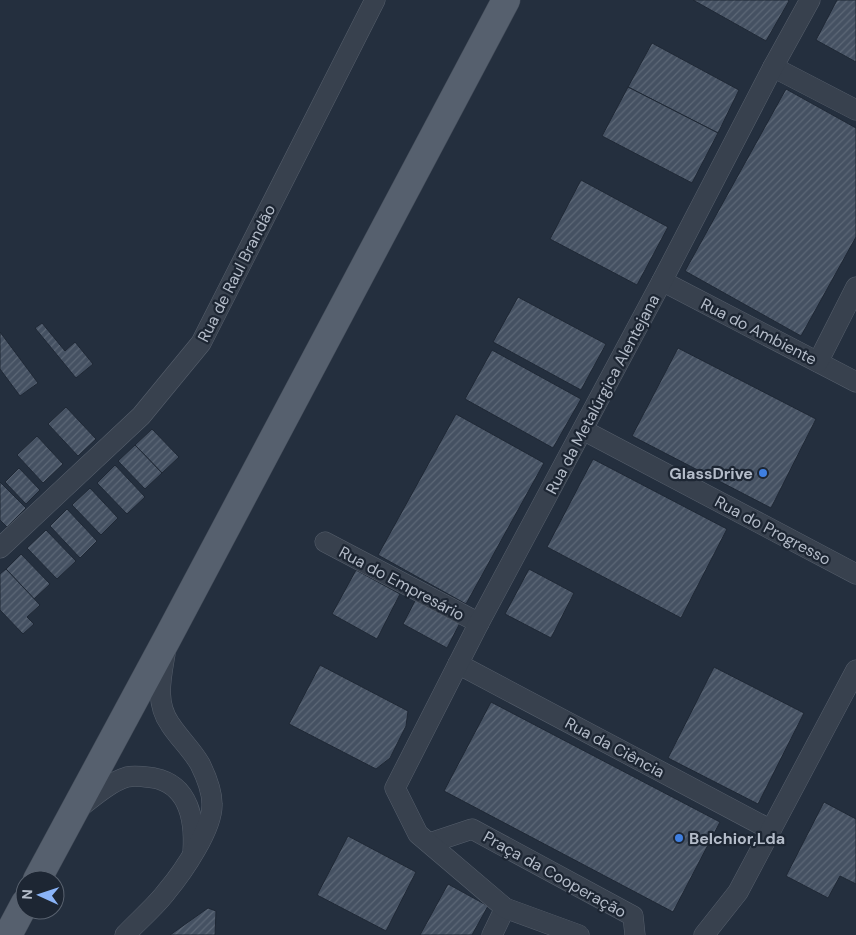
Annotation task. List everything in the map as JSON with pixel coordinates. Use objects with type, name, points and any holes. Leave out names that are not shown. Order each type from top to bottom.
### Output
[{"type":"main road","points":[[42,870],[506,0]]},
{"type":"main road","points":[[8,935],[16,920]]},
{"type":"street","name":"Rua de Raul Brandão","points":[[0,548],[141,416],[201,343],[375,0]]},
{"type":"street","name":"Rua da Metalúrgica Alentejana","points":[[430,843],[418,834],[396,788],[479,623],[810,0]]},
{"type":"street","points":[[773,67],[856,110]]},
{"type":"street","name":"Rua do Ambiente","points":[[662,281],[856,382]]},
{"type":"street","points":[[818,362],[856,287]]},
{"type":"street","name":"Rua do Progresso","points":[[583,430],[856,574]]},
{"type":"street","name":"Rua do Empresário","points":[[325,542],[479,623]]},
{"type":"street","points":[[124,935],[167,892],[193,854],[206,831],[212,805],[210,786],[199,763],[169,722],[162,704],[160,686],[168,637]]},
{"type":"street","name":"Rua da Ciência","points":[[458,664],[771,830]]},
{"type":"street","points":[[704,935],[738,892],[856,670]]},
{"type":"street","points":[[73,813],[104,788],[128,777],[145,776],[163,780],[178,790],[189,806],[194,834],[193,854]]},
{"type":"street","name":"Praça da Cooperação","points":[[430,843],[472,829],[633,916],[635,935]]},
{"type":"street","points":[[430,843],[505,908],[579,935]]},
{"type":"street","points":[[492,935],[505,908]]},
{"type":"building","points":[[693,0],[788,0],[789,1],[766,41]]},
{"type":"building","points":[[837,0],[856,0],[856,62],[816,40]]},
{"type":"building","points":[[652,43],[739,90],[718,133],[628,87]]},
{"type":"building","points":[[628,87],[718,133],[692,183],[602,136]]},
{"type":"building","points":[[786,89],[856,128],[856,237],[801,336],[685,271]]},
{"type":"building","points":[[581,180],[668,227],[637,285],[550,239]]},
{"type":"building","points":[[518,297],[606,344],[581,390],[493,342]]},
{"type":"building","points":[[42,323],[65,351],[75,342],[93,364],[76,378],[35,328]]},
{"type":"building","points":[[0,332],[38,383],[20,396],[0,369]]},
{"type":"building","points":[[678,348],[816,419],[771,508],[632,436]]},
{"type":"building","points":[[492,350],[581,399],[553,448],[465,399]]},
{"type":"building","points":[[66,407],[96,439],[78,456],[48,424]]},
{"type":"building","points":[[456,414],[544,463],[466,604],[378,555]]},
{"type":"building","points":[[152,429],[179,457],[162,473],[135,445]]},
{"type":"building","points":[[37,436],[63,464],[43,483],[17,455]]},
{"type":"building","points":[[135,445],[162,473],[145,489],[118,461]]},
{"type":"building","points":[[593,459],[727,529],[681,618],[547,547]]},
{"type":"building","points":[[115,465],[145,497],[127,514],[97,483]]},
{"type":"building","points":[[19,468],[40,490],[26,504],[5,482]]},
{"type":"building","points":[[0,482],[26,508],[7,527],[0,520]]},
{"type":"building","points":[[90,488],[118,518],[101,535],[72,505]]},
{"type":"building","points":[[67,509],[97,541],[80,558],[50,526]]},
{"type":"building","points":[[46,530],[76,561],[57,579],[27,548]]},
{"type":"building","points":[[21,554],[50,584],[34,599],[6,569]]},
{"type":"building","points":[[6,569],[40,605],[27,617],[34,624],[23,634],[0,610],[0,574]]},
{"type":"building","points":[[529,569],[574,593],[551,638],[505,614]]},
{"type":"building","points":[[356,570],[400,594],[377,639],[332,614]]},
{"type":"building","points":[[417,597],[461,621],[447,648],[403,624]]},
{"type":"building","points":[[320,665],[408,711],[406,726],[390,758],[376,769],[289,724]]},
{"type":"building","points":[[714,667],[804,713],[758,804],[668,758]]},
{"type":"building","points":[[491,702],[720,822],[673,912],[444,791]]},
{"type":"building","points":[[824,802],[856,819],[856,884],[840,876],[828,898],[786,876]]},
{"type":"building","points":[[348,836],[416,872],[386,931],[317,895]]},
{"type":"building","points":[[448,884],[488,906],[472,935],[420,935]]},
{"type":"building","points":[[208,908],[216,911],[215,935],[170,935]]},
{"type":"place","name":"GlassDrive","points":[[763,473]]},
{"type":"place","name":"Belchior,Lda","points":[[679,838]]}]
